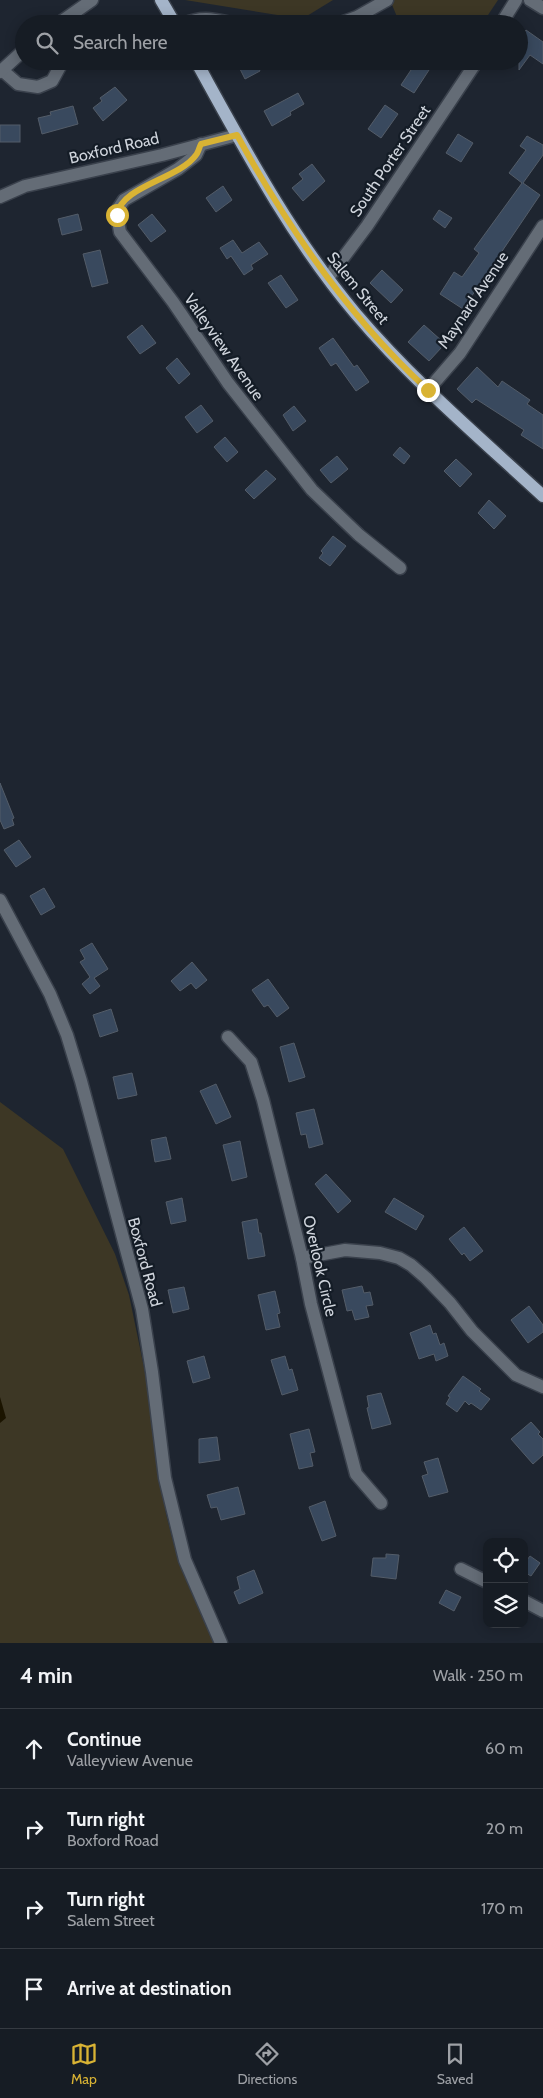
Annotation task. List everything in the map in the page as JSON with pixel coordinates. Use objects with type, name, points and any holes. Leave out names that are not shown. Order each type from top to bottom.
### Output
[{"type":"main road","points":[[161,0],[170,15]]},
{"type":"main road","name":"Salem Street","points":[[201,70],[270,194],[328,278],[356,314],[428,390],[543,496]]},
{"type":"street","points":[[71,15],[92,0]]},
{"type":"street","points":[[361,15],[387,0]]},
{"type":"street","points":[[507,15],[516,0]]},
{"type":"street","points":[[530,0],[543,8]]},
{"type":"street","points":[[15,58],[1,71],[18,84],[38,87],[52,81],[58,70]]},
{"type":"street","name":"South Porter Street","points":[[328,278],[367,226],[470,70]]},
{"type":"street","name":"Boxford Road","points":[[0,197],[25,186],[237,135]]},
{"type":"street","name":"Valleyview Avenue","points":[[201,144],[196,155],[178,169],[124,200],[118,209],[117,215],[120,232],[173,302],[228,383],[312,490],[359,534],[400,568]]},
{"type":"street","name":"Maynard Avenue","points":[[428,390],[460,353],[543,226]]},
{"type":"street","name":"Boxford Road","points":[[0,900],[50,994],[67,1035],[81,1081],[142,1309],[165,1478],[185,1560],[222,1643]]},
{"type":"street","name":"Overlook Circle","points":[[228,1037],[251,1062],[263,1100],[302,1258],[311,1304],[356,1474],[381,1502]]},
{"type":"street","points":[[302,1258],[345,1250],[380,1253],[399,1258],[411,1265],[426,1278],[450,1303],[472,1331],[516,1375],[543,1388]]},
{"type":"street","points":[[461,1569],[483,1580]]},
{"type":"street","points":[[528,1603],[543,1611]]},
{"type":"shaded area","points":[[185,0],[333,0],[309,15],[277,15]]},
{"type":"shaded area","points":[[390,0],[498,0],[488,15],[396,15]]},
{"type":"shaded area","points":[[0,1102],[63,1149],[115,1254],[129,1295],[147,1383],[166,1514],[174,1545],[190,1589],[214,1643],[0,1643]]},
{"type":"shaded area","points":[[0,1397],[6,1418],[0,1423]]},
{"type":"building","points":[[528,31],[543,42],[543,64],[530,55],[528,58]]},
{"type":"building","points":[[240,70],[260,70],[260,71],[245,79]]},
{"type":"building","points":[[411,70],[429,70],[414,93],[401,85]]},
{"type":"building","points":[[115,87],[127,100],[103,121],[93,108],[102,101],[100,98]]},
{"type":"building","points":[[298,93],[304,104],[290,112],[291,115],[272,126],[264,111]]},
{"type":"building","points":[[385,105],[398,114],[381,138],[368,129]]},
{"type":"building","points":[[73,106],[78,124],[42,134],[38,118],[51,115],[50,112]]},
{"type":"building","points":[[0,125],[20,125],[20,142],[0,142]]},
{"type":"building","points":[[458,134],[473,143],[461,162],[446,153]]},
{"type":"building","points":[[527,136],[543,145],[543,155],[523,183],[540,195],[463,309],[440,294],[454,272],[462,277],[479,253],[474,249],[522,183],[509,173],[526,150],[520,146]]},
{"type":"building","points":[[312,164],[325,181],[303,201],[292,188],[303,179],[299,174]]},
{"type":"building","points":[[223,186],[232,200],[216,212],[206,198]]},
{"type":"building","points":[[439,210],[452,218],[445,228],[433,219]]},
{"type":"building","points":[[78,214],[82,230],[62,235],[58,219]]},
{"type":"building","points":[[152,214],[166,231],[151,242],[138,225]]},
{"type":"building","points":[[233,240],[242,253],[259,242],[268,254],[251,265],[253,269],[244,275],[231,256],[227,259],[220,248]]},
{"type":"building","points":[[100,250],[108,283],[92,287],[83,254]]},
{"type":"building","points":[[382,270],[403,290],[391,303],[370,283]]},
{"type":"building","points":[[281,275],[298,300],[286,308],[268,283]]},
{"type":"building","points":[[142,325],[156,343],[140,354],[127,337]]},
{"type":"building","points":[[424,325],[442,341],[439,344],[442,347],[429,361],[408,342]]},
{"type":"building","points":[[333,338],[354,367],[357,365],[369,382],[356,391],[336,363],[331,366],[319,348]]},
{"type":"building","points":[[177,358],[190,374],[179,384],[166,368]]},
{"type":"building","points":[[477,367],[498,387],[502,381],[530,400],[527,404],[543,415],[543,449],[521,435],[524,430],[476,399],[472,403],[457,389]]},
{"type":"building","points":[[201,405],[213,421],[197,433],[185,417]]},
{"type":"building","points":[[294,406],[306,421],[293,431],[283,415]]},
{"type":"building","points":[[225,437],[238,452],[227,462],[214,447]]},
{"type":"building","points":[[400,447],[410,456],[404,464],[393,455]]},
{"type":"building","points":[[337,456],[348,469],[331,483],[320,470]]},
{"type":"building","points":[[456,459],[472,474],[460,487],[444,471]]},
{"type":"building","points":[[266,470],[276,479],[254,499],[245,490]]},
{"type":"building","points":[[489,500],[506,516],[494,529],[478,513]]},
{"type":"building","points":[[333,536],[346,546],[330,566],[319,558],[323,553],[321,551]]},
{"type":"building","points":[[0,783],[14,818],[12,819],[14,825],[4,829],[0,820]]},
{"type":"building","points":[[19,840],[31,857],[16,867],[4,850]]},
{"type":"building","points":[[44,888],[55,907],[41,915],[30,896]]},
{"type":"building","points":[[92,943],[108,969],[94,978],[100,986],[90,994],[82,984],[90,977],[80,962],[85,959],[80,950]]},
{"type":"building","points":[[192,962],[207,980],[196,989],[191,983],[180,991],[171,981]]},
{"type":"building","points":[[268,979],[289,1008],[277,1017],[268,1005],[264,1007],[252,990]]},
{"type":"building","points":[[111,1009],[118,1031],[100,1037],[93,1015]]},
{"type":"building","points":[[294,1043],[305,1077],[289,1082],[280,1047]]},
{"type":"building","points":[[132,1073],[137,1095],[118,1099],[113,1077]]},
{"type":"building","points":[[216,1084],[231,1117],[216,1124],[200,1091]]},
{"type":"building","points":[[314,1109],[323,1144],[309,1148],[306,1134],[301,1135],[296,1113]]},
{"type":"building","points":[[166,1137],[171,1159],[155,1162],[151,1140]]},
{"type":"building","points":[[240,1141],[247,1177],[232,1181],[223,1145]]},
{"type":"building","points":[[326,1174],[351,1201],[338,1213],[315,1184]]},
{"type":"building","points":[[182,1198],[186,1221],[171,1224],[166,1202]]},
{"type":"building","points":[[394,1198],[424,1216],[416,1230],[385,1212]]},
{"type":"building","points":[[257,1219],[265,1256],[248,1259],[242,1222]]},
{"type":"building","points":[[464,1227],[483,1251],[470,1261],[464,1253],[462,1255],[449,1239]]},
{"type":"building","points":[[362,1286],[364,1293],[370,1292],[373,1305],[366,1306],[369,1317],[355,1320],[352,1310],[347,1311],[342,1290]]},
{"type":"building","points":[[184,1287],[189,1309],[173,1313],[168,1290]]},
{"type":"building","points":[[275,1291],[280,1313],[277,1314],[280,1327],[266,1330],[258,1295]]},
{"type":"building","points":[[529,1306],[543,1325],[543,1332],[528,1343],[511,1320]]},
{"type":"building","points":[[430,1325],[433,1334],[436,1333],[440,1345],[444,1343],[448,1356],[436,1361],[434,1354],[419,1359],[410,1333]]},
{"type":"building","points":[[204,1356],[210,1378],[193,1383],[187,1361]]},
{"type":"building","points":[[285,1356],[289,1370],[292,1369],[298,1390],[282,1395],[271,1360]]},
{"type":"building","points":[[463,1376],[481,1389],[479,1391],[490,1399],[481,1410],[471,1403],[469,1405],[465,1401],[457,1412],[446,1404],[450,1397],[448,1396]]},
{"type":"building","points":[[381,1393],[391,1424],[372,1429],[367,1408],[369,1407],[367,1396]]},
{"type":"building","points":[[531,1422],[540,1432],[538,1434],[543,1439],[543,1455],[533,1464],[511,1439]]},
{"type":"building","points":[[309,1429],[315,1452],[310,1453],[313,1466],[299,1469],[290,1434]]},
{"type":"building","points":[[217,1437],[220,1460],[199,1463],[199,1439]]},
{"type":"building","points":[[438,1458],[448,1492],[429,1497],[422,1476],[428,1474],[424,1462]]},
{"type":"building","points":[[238,1487],[245,1514],[221,1520],[217,1507],[211,1508],[207,1495]]},
{"type":"building","points":[[325,1501],[336,1536],[322,1541],[309,1507]]},
{"type":"building","points":[[386,1554],[399,1555],[396,1579],[371,1576],[373,1558],[386,1558]]},
{"type":"building","points":[[530,1556],[540,1563],[531,1576],[528,1574],[528,1559]]},
{"type":"building","points":[[254,1570],[263,1593],[239,1604],[234,1592],[240,1589],[237,1577]]},
{"type":"building","points":[[446,1590],[461,1597],[454,1611],[439,1603]]},
{"type":"route","points":[[117,215],[118,209],[124,200],[178,169],[196,155],[201,144],[237,135],[270,194],[312,257],[356,314],[428,390]]}]
